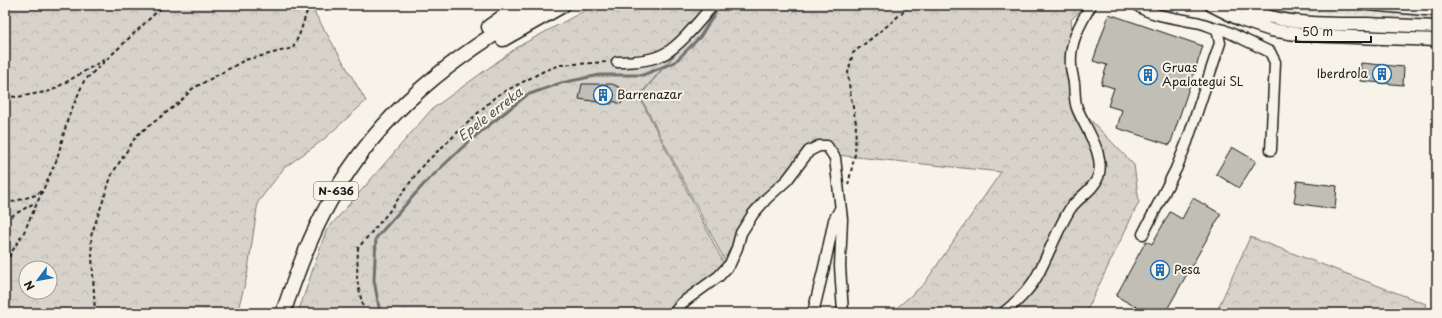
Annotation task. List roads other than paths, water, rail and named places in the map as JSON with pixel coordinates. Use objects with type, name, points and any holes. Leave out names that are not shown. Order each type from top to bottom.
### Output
[{"type":"highway","points":[[421,89],[456,51],[520,5]]},
{"type":"highway","name":"N-636","points":[[283,313],[302,259],[330,201],[356,161],[385,124],[421,89],[479,44],[540,5]]},
{"type":"highway","points":[[421,89],[455,71],[488,49],[563,5]]},
{"type":"main road","points":[[1211,5],[1241,20],[1271,30],[1302,35],[1437,40]]},
{"type":"main road","points":[[1237,5],[1266,16],[1292,21],[1332,24],[1437,27]]},
{"type":"street","points":[[617,62],[636,61],[663,54],[675,47],[713,5]]},
{"type":"street","points":[[1003,313],[1013,306],[1037,277],[1070,209],[1093,186],[1099,175],[1100,165],[1098,155],[1077,106],[1070,65],[1074,36],[1090,5]]},
{"type":"street","points":[[1137,5],[1146,10],[1224,30],[1270,52],[1275,62],[1271,150]]},
{"type":"street","points":[[1368,5],[1437,11]]},
{"type":"street","points":[[1143,234],[1176,169],[1187,142],[1220,43],[1217,29]]},
{"type":"street","points":[[674,313],[682,303],[719,276],[730,264],[737,248],[741,233],[753,214],[767,198],[788,180],[809,151],[819,146],[827,146],[835,158],[842,219],[840,266],[843,313]]},
{"type":"street","points":[[813,313],[826,263],[834,220],[840,209]]},
{"type":"waterway","name":"Epele erreka","points":[[380,313],[374,280],[376,238],[424,184],[469,141],[527,95],[561,83],[600,75],[643,75],[675,62],[700,37],[720,5]]},
{"type":"place","name":"Iberdrola","points":[[1382,74]]},
{"type":"place","name":"Gruas Apalategui SL","points":[[1148,75]]},
{"type":"place","name":"Barrenazar","points":[[603,95]]},
{"type":"place","name":"Pesa","points":[[1160,270]]}]
